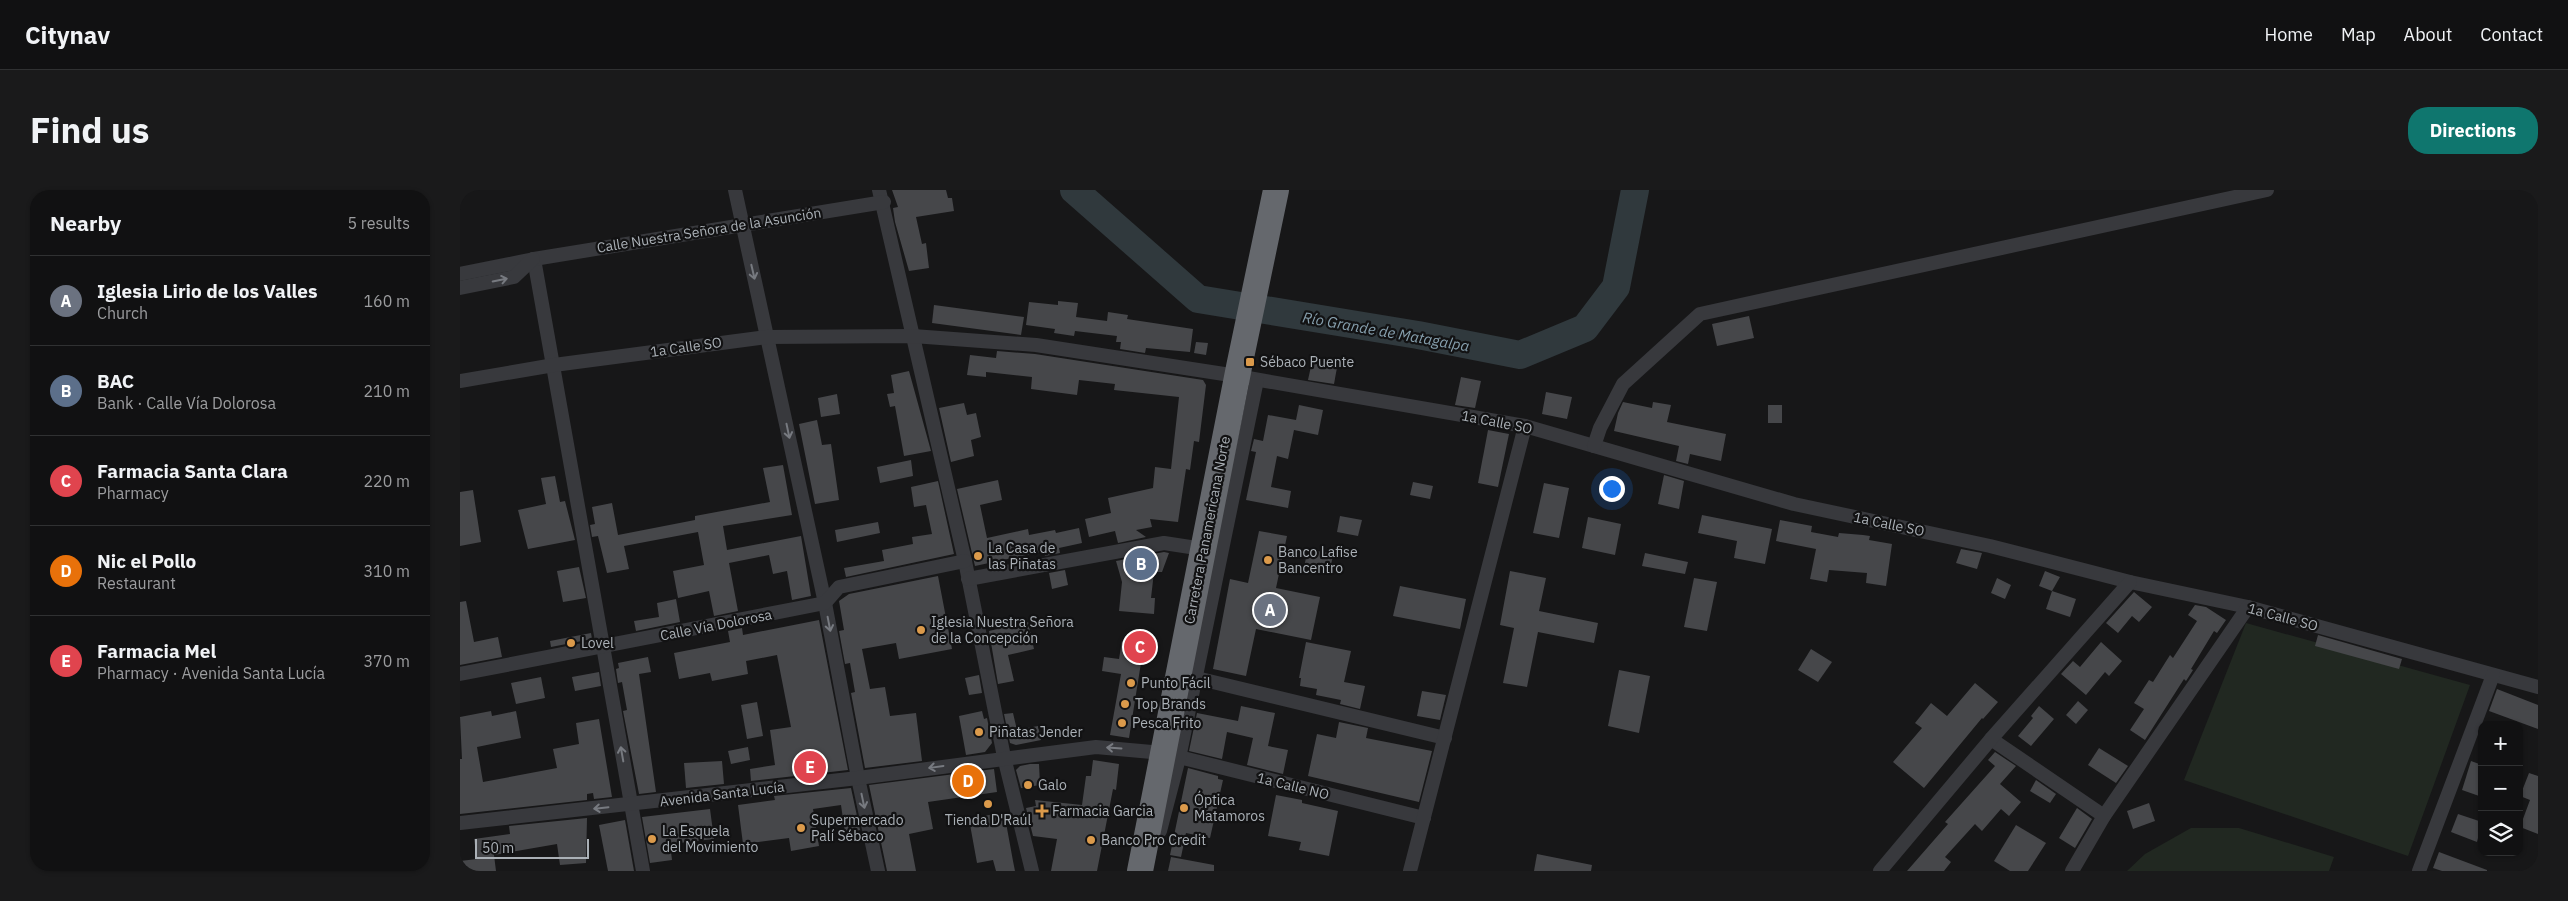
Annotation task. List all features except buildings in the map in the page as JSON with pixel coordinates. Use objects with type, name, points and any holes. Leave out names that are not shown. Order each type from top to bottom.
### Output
[{"type":"highway","name":"Carretera Panamericana Norte","points":[[1140,868],[1171,756],[1187,675],[1203,549],[1244,372],[1266,236],[1276,190]]},
{"type":"street","points":[[735,190],[825,603],[858,778],[878,871]]},
{"type":"street","points":[[1594,446],[1600,428],[1623,384],[1700,314],[2267,190]]},
{"type":"street","points":[[882,196],[965,561],[1004,757],[1032,871]]},
{"type":"street","name":"Calle Nuestra Señora de la Asunción","points":[[460,274],[534,259],[742,224],[882,196]]},
{"type":"street","points":[[460,288],[514,277],[534,259]]},
{"type":"street","points":[[534,259],[643,871]]},
{"type":"street","name":"1a Calle SO","points":[[460,381],[554,365],[767,337],[913,336],[1036,345],[1244,372],[1525,426],[1794,504],[1990,546],[2130,582],[2248,608],[2538,687]]},
{"type":"street","points":[[1244,372],[1187,675],[1445,738]]},
{"type":"street","points":[[1410,871],[1525,426]]},
{"type":"street","points":[[968,579],[1164,543],[1203,549]]},
{"type":"street","points":[[825,603],[839,587],[965,561]]},
{"type":"street","points":[[1880,871],[1991,739],[2130,582]]},
{"type":"street","name":"Calle Vía Dolorosa","points":[[460,674],[825,603]]},
{"type":"street","points":[[2072,871],[2104,816],[2248,608]]},
{"type":"street","points":[[2419,871],[2493,675]]},
{"type":"street","points":[[1991,739],[2104,816]]},
{"type":"street","name":"Avenida Santa Lucía","points":[[460,824],[858,778],[1004,757],[1096,747],[1171,756]]},
{"type":"street","name":"1a Calle NO","points":[[1171,756],[1424,818]]},
{"type":"shaded area","points":[[2246,623],[2470,685],[2408,856],[2184,780]]},
{"type":"shaded area","points":[[2191,828],[2239,828],[2334,857],[2329,871],[2127,871],[2145,854]]},
{"type":"waterway","name":"Río Grande de Matagalpa","points":[[1074,190],[1198,299],[1418,335],[1520,355],[1585,328],[1616,287],[1635,190]]},
{"type":"place","name":"Sébaco Puente","points":[[1250,362]]},
{"type":"place","name":"La Casa de las Piñatas","points":[[978,556]]},
{"type":"place","name":"Banco Lafise Bancentro","points":[[1268,560]]},
{"type":"place","name":"BAC","points":[[1141,564]]},
{"type":"place","name":"Iglesia Lirio de los Valles","points":[[1270,610]]},
{"type":"place","name":"Iglesia Nuestra Señora de la Concepción","points":[[921,630]]},
{"type":"place","name":"Lovel","points":[[571,643]]},
{"type":"place","name":"Farmacia Santa Clara","points":[[1140,647]]},
{"type":"place","name":"Punto Fácil","points":[[1131,683]]},
{"type":"place","name":"Top Brands","points":[[1125,704]]},
{"type":"place","name":"Pesca Frito","points":[[1122,723]]},
{"type":"place","name":"Piñatas Jender","points":[[979,732]]},
{"type":"place","name":"Farmacia Mel","points":[[810,767]]},
{"type":"place","name":"Nic el Pollo","points":[[968,781]]},
{"type":"place","name":"Galo","points":[[1028,785]]},
{"type":"place","name":"Tienda D'Raúl","points":[[988,804]]},
{"type":"place","name":"Óptica Matamoros","points":[[1184,808]]},
{"type":"place","name":"Farmacia Garcia","points":[[1042,811]]},
{"type":"place","name":"Supermercado Palí Sébaco","points":[[801,828]]},
{"type":"place","name":"La Esquela del Movimiento","points":[[652,839]]},
{"type":"place","name":"Banco Pro Credit","points":[[1091,840]]}]
